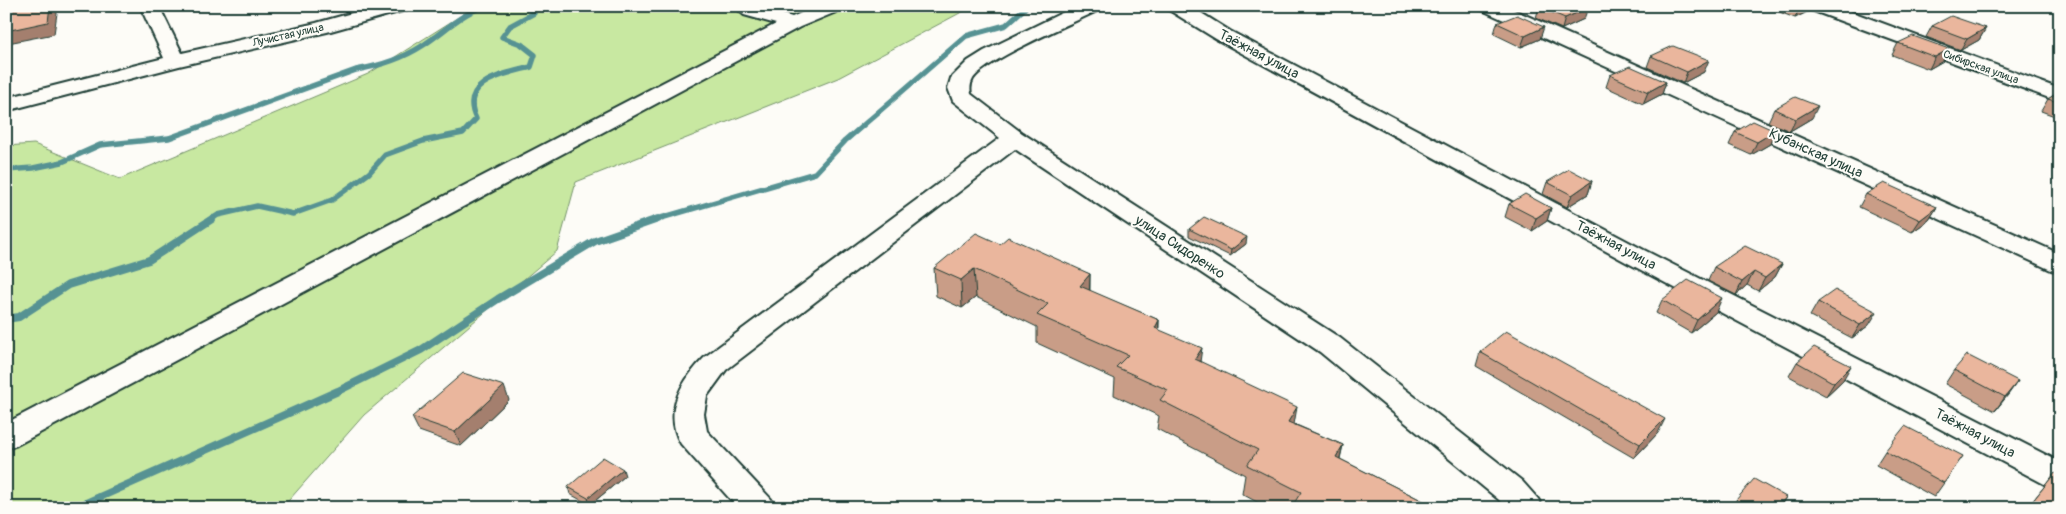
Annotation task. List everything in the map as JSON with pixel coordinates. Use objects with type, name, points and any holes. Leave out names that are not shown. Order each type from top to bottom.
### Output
[{"type":"street","points":[[148,6],[176,61]]},
{"type":"street","name":"Лучистая улица","points":[[6,105],[176,61],[320,28],[399,6]]},
{"type":"street","points":[[742,6],[751,11],[793,23]]},
{"type":"street","points":[[6,437],[793,23],[834,6]]},
{"type":"street","name":"улица Сидоренко","points":[[1092,6],[991,55],[975,65],[962,78],[959,88],[961,96],[1014,138],[1330,345],[1510,490],[1526,508]]},
{"type":"street","name":"Таёжная улица","points":[[1176,6],[1222,35],[1626,251],[2060,477]]},
{"type":"street","name":"Кубанская улица","points":[[1489,6],[2060,264]]},
{"type":"street","name":"Сибирская улица","points":[[1818,6],[2060,96]]},
{"type":"street","points":[[759,508],[692,436],[688,422],[689,402],[699,381],[716,363],[1014,138]]},
{"type":"green space","points":[[476,6],[973,6],[838,78],[576,182],[557,251],[364,415],[282,508],[6,508],[6,146],[34,144],[120,179],[368,74]]},
{"type":"building","points":[[6,6],[50,6],[48,22],[6,31]]},
{"type":"building","points":[[1540,6],[1584,6],[1588,8],[1565,18]]},
{"type":"building","points":[[1517,15],[1544,27],[1525,36],[1497,23]]},
{"type":"building","points":[[1951,16],[1986,28],[1967,39],[1932,26]]},
{"type":"building","points":[[1913,36],[1949,49],[1935,57],[1898,43]]},
{"type":"building","points":[[1673,46],[1709,60],[1687,72],[1651,56]]},
{"type":"building","points":[[1630,66],[1666,82],[1648,92],[1610,75]]},
{"type":"building","points":[[2060,91],[2060,103],[2048,99]]},
{"type":"building","points":[[1795,97],[1818,106],[1796,119],[1774,109]]},
{"type":"building","points":[[1753,121],[1775,131],[1757,142],[1735,132]]},
{"type":"building","points":[[1569,169],[1592,181],[1572,195],[1547,182]]},
{"type":"building","points":[[1884,183],[1937,207],[1920,220],[1866,194]]},
{"type":"building","points":[[1525,194],[1551,208],[1536,218],[1509,204]]},
{"type":"building","points":[[1204,217],[1247,237],[1231,250],[1189,229]]},
{"type":"building","points":[[976,233],[1000,244],[1008,237],[1090,274],[1080,286],[1159,320],[1155,328],[1202,348],[1195,359],[1297,407],[1288,422],[1343,445],[1336,457],[1437,508],[1297,508],[1293,505],[1301,492],[1247,465],[1258,450],[1160,400],[1168,390],[1116,367],[1128,355],[1037,315],[1048,304],[974,269],[961,280],[934,268]]},
{"type":"building","points":[[1745,246],[1782,264],[1765,278],[1754,272],[1742,282],[1714,267]]},
{"type":"building","points":[[1688,280],[1722,298],[1697,320],[1662,300]]},
{"type":"building","points":[[1835,290],[1877,312],[1860,325],[1818,302]]},
{"type":"building","points":[[1506,331],[1665,419],[1640,444],[1480,352]]},
{"type":"building","points":[[1814,347],[1851,366],[1834,383],[1797,362]]},
{"type":"building","points":[[1967,355],[2018,381],[2005,397],[1954,370]]},
{"type":"building","points":[[463,373],[504,386],[455,432],[412,417]]},
{"type":"building","points":[[1905,426],[1963,456],[1944,483],[1885,451]]},
{"type":"building","points":[[603,457],[623,469],[588,498],[568,487]]},
{"type":"building","points":[[2055,473],[2060,475],[2060,508],[2044,508],[2032,502]]},
{"type":"building","points":[[1754,479],[1786,497],[1778,508],[1749,508],[1736,500]]},
{"type":"building","points":[[630,501],[642,508],[622,508]]},
{"type":"waterway","points":[[6,170],[33,168],[62,162],[100,145],[169,138],[356,70],[398,58],[414,51],[452,24],[476,9],[485,6]]},
{"type":"waterway","points":[[210,220],[218,215],[257,206],[293,214],[332,200],[369,173],[385,155],[423,141],[463,133],[476,119],[472,106],[473,96],[479,88],[487,81],[531,67],[535,55],[521,44],[502,37],[510,26],[534,13],[526,6]]},
{"type":"waterway","points":[[654,220],[815,173],[845,141],[966,36],[1006,25],[1027,6]]},
{"type":"waterway","points":[[6,319],[19,317],[68,285],[149,260],[212,219]]},
{"type":"waterway","points":[[75,508],[338,391],[421,350],[498,299],[595,241],[658,219]]}]
